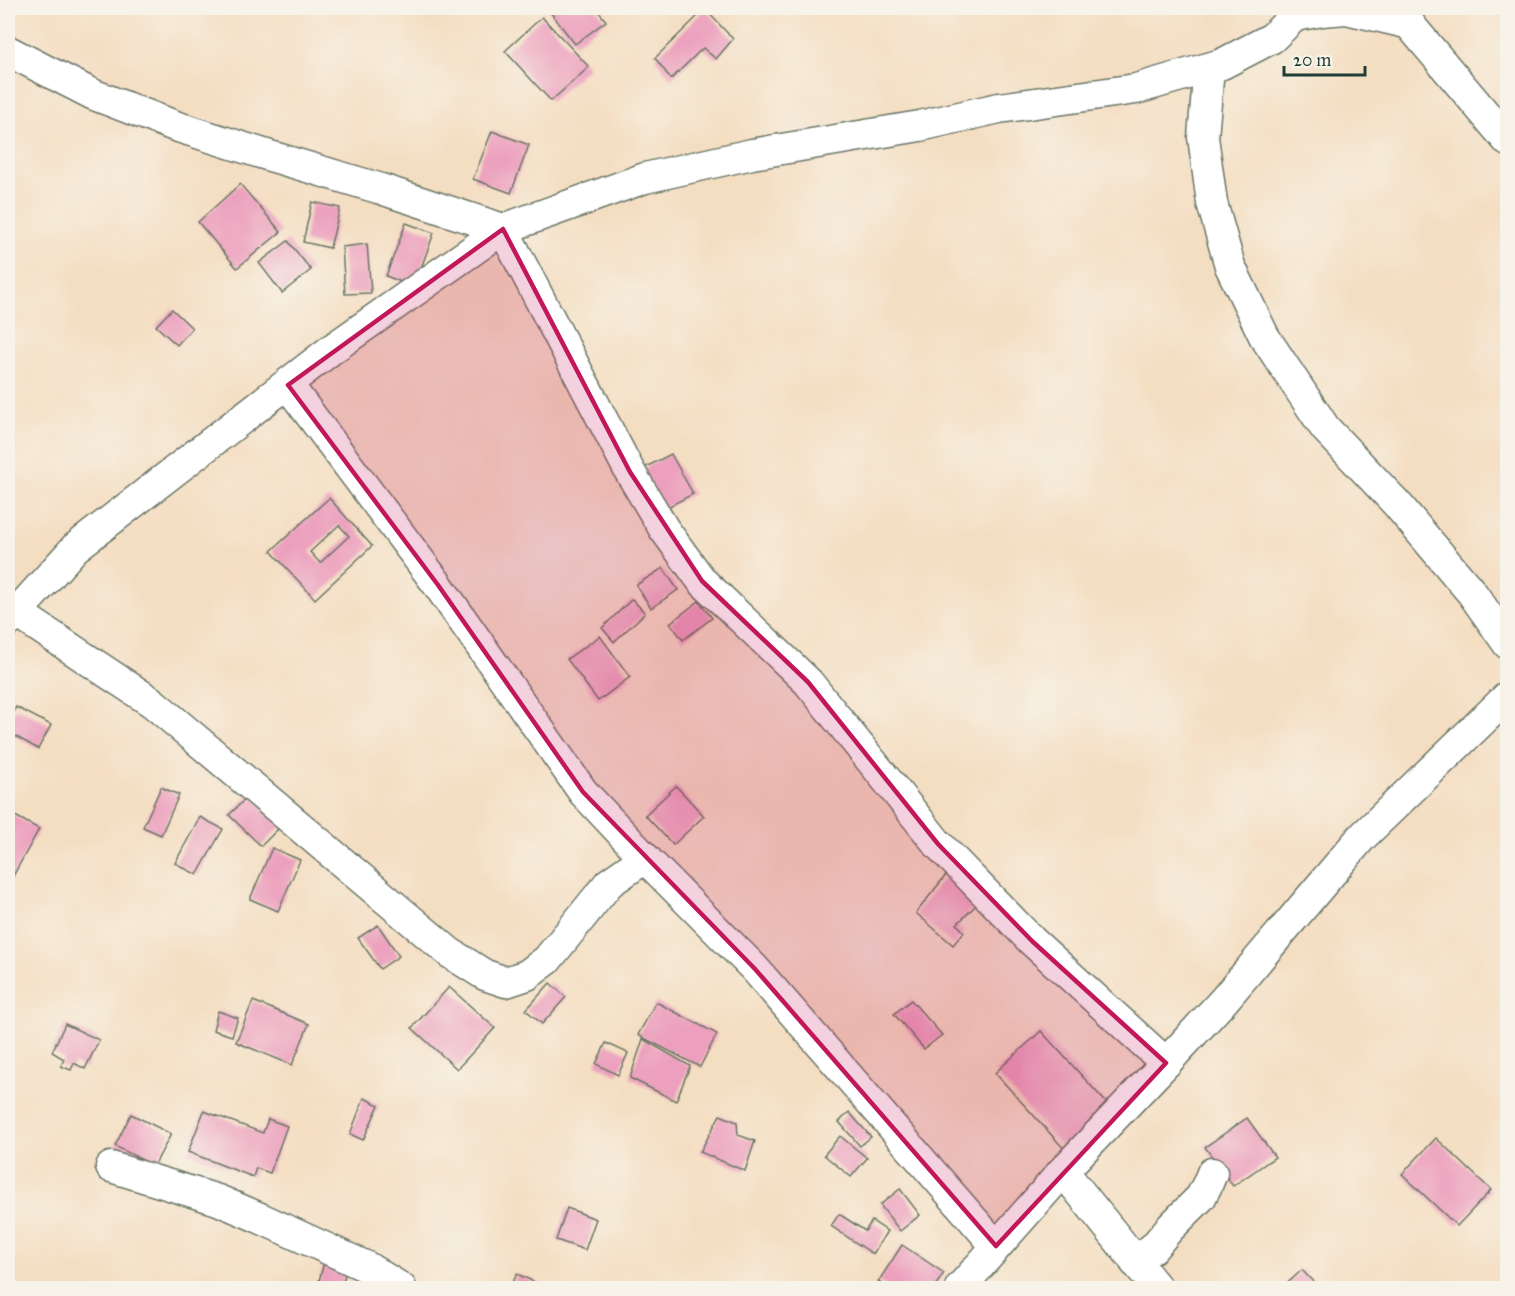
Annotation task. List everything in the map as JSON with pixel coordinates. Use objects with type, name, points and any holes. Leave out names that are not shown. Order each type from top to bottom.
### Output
[{"type":"street","points":[[645,858],[609,884],[547,960],[527,975],[506,982],[485,975],[450,953],[153,703],[12,617],[75,548],[332,349],[503,228],[645,178],[752,154],[920,126],[999,108],[1136,89],[1222,64],[1272,38],[1299,12],[1346,9],[1400,16],[1508,141]]},
{"type":"street","points":[[8,51],[92,94],[176,126],[503,228],[630,472],[664,529],[702,581],[808,682],[938,844],[1032,941],[1167,1063]]},
{"type":"street","points":[[1209,68],[1203,137],[1212,203],[1230,266],[1264,336],[1325,428],[1397,504],[1472,593],[1508,644]]},
{"type":"street","points":[[288,385],[438,585],[584,792],[645,858],[755,969],[996,1246]]},
{"type":"street","points":[[960,1288],[1063,1171],[1224,1000],[1361,838],[1508,696]]},
{"type":"street","points":[[111,1167],[218,1200],[367,1267],[401,1288]]},
{"type":"street","points":[[1063,1171],[1156,1288]]},
{"type":"street","points":[[1136,1262],[1154,1247],[1201,1197],[1212,1173]]},
{"type":"highlighted area","points":[[503,229],[630,472],[702,581],[808,682],[938,844],[1032,941],[1166,1063],[996,1246],[755,969],[583,792],[438,585],[288,385]]},
{"type":"building","points":[[547,8],[596,8],[606,21],[575,44]]},
{"type":"building","points":[[705,9],[733,39],[716,59],[703,48],[671,79],[655,58]]},
{"type":"building","points":[[542,17],[589,67],[551,101],[505,51]]},
{"type":"building","points":[[492,131],[529,145],[511,193],[473,179]]},
{"type":"building","points":[[240,184],[281,232],[237,268],[198,222]]},
{"type":"building","points":[[312,202],[340,208],[330,248],[303,242]]},
{"type":"building","points":[[406,223],[434,233],[414,287],[386,276]]},
{"type":"building","points":[[288,241],[311,270],[282,293],[259,263]]},
{"type":"building","points":[[367,244],[371,293],[345,294],[342,247]]},
{"type":"building","points":[[172,309],[192,328],[177,345],[156,326]]},
{"type":"building","points":[[671,454],[693,494],[664,509],[642,469]]},
{"type":"building","points":[[329,498],[372,546],[315,599],[271,551]],"holes":[[[339,525],[349,536],[320,563],[310,552]]]},
{"type":"building","points":[[663,568],[678,590],[651,608],[636,585]]},
{"type":"building","points":[[632,599],[645,613],[614,642],[602,628]]},
{"type":"building","points":[[699,601],[712,618],[683,640],[670,623]]},
{"type":"building","points":[[600,636],[630,677],[598,701],[567,659]]},
{"type":"building","points":[[16,707],[51,725],[38,749],[8,732],[8,723]]},
{"type":"building","points":[[676,786],[704,816],[673,845],[645,815]]},
{"type":"building","points":[[161,787],[179,795],[161,835],[143,827]]},
{"type":"building","points":[[250,794],[282,825],[261,846],[229,815]]},
{"type":"building","points":[[8,812],[39,829],[8,885]]},
{"type":"building","points":[[200,817],[223,829],[197,875],[175,863]]},
{"type":"building","points":[[272,848],[300,860],[278,911],[250,899]]},
{"type":"building","points":[[950,870],[980,901],[957,924],[964,932],[953,945],[916,913]]},
{"type":"building","points":[[378,925],[399,956],[380,969],[358,938]]},
{"type":"building","points":[[550,983],[566,997],[542,1024],[526,1010]]},
{"type":"building","points":[[449,987],[495,1028],[457,1069],[412,1028]]},
{"type":"building","points":[[911,1000],[942,1035],[924,1049],[894,1014]]},
{"type":"building","points":[[253,1001],[309,1024],[292,1065],[236,1042]]},
{"type":"building","points":[[656,1002],[717,1034],[700,1067],[638,1035]]},
{"type":"building","points":[[218,1011],[238,1018],[232,1036],[213,1030]]},
{"type":"building","points":[[65,1024],[99,1040],[85,1069],[74,1063],[71,1070],[61,1066],[64,1059],[52,1052]]},
{"type":"building","points":[[1041,1031],[1113,1110],[1067,1152],[995,1073]]},
{"type":"building","points":[[643,1039],[690,1066],[676,1101],[630,1078]]},
{"type":"building","points":[[606,1043],[628,1053],[618,1075],[596,1064]]},
{"type":"building","points":[[364,1098],[379,1105],[363,1140],[350,1134]]},
{"type":"building","points":[[204,1111],[263,1133],[268,1119],[287,1126],[270,1173],[256,1168],[253,1177],[188,1152]]},
{"type":"building","points":[[849,1112],[871,1137],[860,1146],[839,1122]]},
{"type":"building","points":[[131,1114],[171,1134],[154,1166],[115,1146]]},
{"type":"building","points":[[720,1115],[737,1122],[738,1135],[755,1141],[745,1171],[700,1152]]},
{"type":"building","points":[[1247,1118],[1275,1157],[1233,1186],[1205,1147]]},
{"type":"building","points":[[840,1136],[867,1158],[851,1177],[824,1155]]},
{"type":"building","points":[[1436,1138],[1491,1190],[1457,1226],[1402,1174]]},
{"type":"building","points":[[900,1189],[920,1215],[900,1231],[880,1205]]},
{"type":"building","points":[[567,1208],[596,1219],[585,1250],[556,1240]]},
{"type":"building","points":[[839,1214],[865,1231],[872,1221],[887,1231],[873,1254],[831,1226]]},
{"type":"building","points":[[902,1245],[944,1273],[934,1288],[889,1288],[878,1282]]},
{"type":"building","points":[[325,1259],[348,1265],[341,1288],[317,1288]]},
{"type":"building","points":[[1302,1270],[1319,1288],[1282,1288]]},
{"type":"building","points":[[517,1274],[548,1288],[510,1288]]}]
